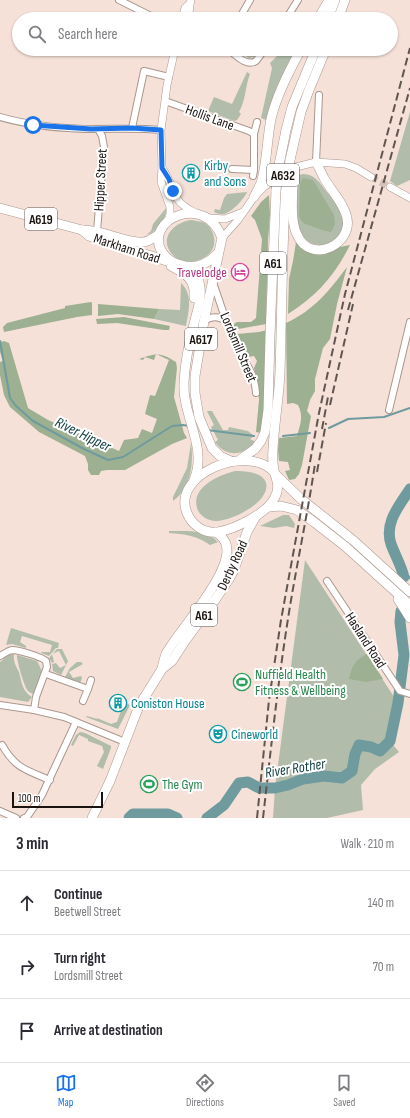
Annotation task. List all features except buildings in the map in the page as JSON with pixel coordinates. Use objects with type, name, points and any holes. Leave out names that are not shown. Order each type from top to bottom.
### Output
[{"type":"highway","points":[[322,12],[329,0]]},
{"type":"highway","points":[[331,12],[335,0]]},
{"type":"highway","points":[[341,12],[345,0]]},
{"type":"highway","points":[[254,197],[261,182],[264,170],[272,119],[279,93],[297,56]]},
{"type":"highway","name":"A61","points":[[241,459],[255,450],[265,432],[268,410],[276,190],[279,165],[292,107],[313,56]]},
{"type":"highway","name":"A61","points":[[275,473],[273,452],[280,378],[290,182],[294,139],[308,90],[323,56]]},
{"type":"highway","points":[[290,182],[295,227],[301,241],[313,249],[328,248],[336,245],[345,235],[347,219],[345,211],[324,179],[316,162]]},
{"type":"highway","name":"Markham Road","points":[[0,208],[82,230],[97,231],[137,242],[151,240],[158,235]]},
{"type":"highway","points":[[194,212],[209,218],[218,228],[222,238],[218,253],[208,262],[195,267],[190,267],[167,258],[161,251],[158,235],[160,230],[168,221],[186,213],[194,212]]},
{"type":"highway","name":"Markham Road","points":[[82,230],[89,236],[156,258],[174,262]]},
{"type":"highway","name":"A617","points":[[218,253],[204,322],[195,376],[194,393],[199,417],[212,448],[216,453],[230,461]]},
{"type":"highway","name":"A619","points":[[156,258],[186,274],[192,281],[195,292],[194,324]]},
{"type":"highway","name":"A617","points":[[190,267],[199,281],[200,290],[200,301],[194,324],[184,383],[185,401],[196,441],[198,463],[197,474],[193,482]]},
{"type":"highway","points":[[275,473],[277,493],[269,507],[256,516],[230,529],[216,532],[202,530],[194,524],[186,512],[185,498],[188,488],[206,472],[230,461],[241,459],[262,463],[268,466],[275,473],[300,499],[354,541],[410,592]]},
{"type":"highway","points":[[269,507],[281,506],[297,510],[346,547],[410,605]]},
{"type":"highway","name":"Derby Road","points":[[162,669],[172,661],[185,640],[229,579],[247,532],[256,516]]},
{"type":"highway","name":"Derby Road","points":[[92,818],[110,781],[139,706],[162,669],[166,654],[200,608],[224,565],[227,552],[226,544],[221,536],[216,532]]},
{"type":"highway","points":[[395,591],[410,618]]},
{"type":"main road","points":[[184,12],[190,2]]},
{"type":"main road","points":[[190,2],[190,12]]},
{"type":"main road","points":[[168,221],[170,206],[161,182],[161,130],[169,77],[174,56]]},
{"type":"main road","name":"A632","points":[[222,238],[244,212],[254,197],[265,186],[296,167],[316,162],[345,164],[356,168],[371,177]]},
{"type":"main road","points":[[162,168],[169,179],[177,200],[182,205],[194,212]]},
{"type":"main road","points":[[390,187],[410,198]]},
{"type":"main road","points":[[209,218],[225,219],[244,212]]},
{"type":"street","points":[[119,0],[127,1],[145,12]]},
{"type":"street","points":[[243,12],[250,0]]},
{"type":"street","points":[[290,12],[298,0]]},
{"type":"street","points":[[237,56],[248,63],[253,63],[260,56]]},
{"type":"street","points":[[132,128],[144,70],[169,77]]},
{"type":"street","points":[[316,162],[315,122],[319,95]]},
{"type":"street","name":"Hollis Lane","points":[[165,101],[254,134]]},
{"type":"street","points":[[0,117],[38,126],[98,130],[132,128],[161,130]]},
{"type":"street","points":[[232,169],[253,173],[254,134],[257,122]]},
{"type":"street","name":"Hipper Street","points":[[97,231],[104,146],[102,136],[98,130]]},
{"type":"street","name":"Lordsmill Street","points":[[212,280],[237,348],[250,368],[255,380],[256,392]]},
{"type":"street","points":[[204,322],[215,316],[226,321]]},
{"type":"street","points":[[389,410],[410,322]]},
{"type":"street","name":"Hasland Road","points":[[327,580],[400,691],[407,694]]},
{"type":"street","points":[[0,656],[12,650],[44,659],[47,664],[46,674],[36,697],[34,710]]},
{"type":"street","points":[[46,674],[88,689]]},
{"type":"street","points":[[83,701],[91,680]]},
{"type":"street","points":[[0,705],[34,710],[64,717],[125,742]]},
{"type":"street","points":[[24,818],[27,817],[37,804],[50,780],[76,722]]},
{"type":"street","points":[[2,745],[16,765],[50,780]]},
{"type":"street","points":[[7,754],[13,751]]},
{"type":"street","points":[[0,811],[16,818]]},
{"type":"green space","points":[[246,56],[258,56],[249,58]]},
{"type":"green space","points":[[277,56],[292,56],[277,86],[266,120],[261,118],[272,68],[270,63]]},
{"type":"green space","points":[[247,72],[250,74],[243,103],[239,112],[241,114],[237,120],[234,121],[208,111],[214,97],[232,104]]},
{"type":"green space","points":[[410,112],[410,180],[397,186],[390,181]]},
{"type":"green space","points":[[303,174],[314,177],[322,185],[340,210],[343,224],[341,232],[332,243],[317,245],[310,243],[304,238],[300,231],[296,211],[296,198],[298,178],[299,175]]},
{"type":"green space","points":[[303,178],[313,180],[334,215],[335,224],[331,232],[303,223],[299,217],[300,183]]},
{"type":"green space","points":[[247,192],[231,211],[224,214],[214,212],[215,209],[220,210],[227,194]]},
{"type":"green space","points":[[269,195],[270,214],[266,324],[233,330],[231,326],[237,322],[251,322],[256,318],[262,239],[255,220],[251,216],[261,202]]},
{"type":"green space","points":[[166,208],[163,221],[154,231],[146,235],[151,231],[153,224]]},
{"type":"green space","points":[[191,220],[203,222],[211,229],[214,236],[214,247],[204,258],[193,261],[181,260],[176,258],[168,248],[168,237],[174,227],[185,221]]},
{"type":"green space","points":[[296,242],[300,247],[316,254],[329,253],[340,247],[350,245],[338,266],[324,284],[308,300],[288,314],[289,279]]},
{"type":"green space","points":[[347,267],[337,304],[330,339],[323,348],[315,379],[315,391],[310,400],[307,411],[311,416],[302,465],[299,474],[295,479],[289,480],[285,471],[290,470],[288,462],[279,461],[279,438],[297,436],[301,413],[298,405],[293,403],[287,404],[286,323],[313,306],[334,284]]},
{"type":"green space","points":[[181,283],[185,287],[189,297],[189,309],[186,326],[154,319],[159,309],[180,310]]},
{"type":"green space","points":[[91,302],[92,315],[4,332],[3,327],[7,323],[65,308],[65,306]]},
{"type":"green space","points":[[98,304],[159,309],[154,319],[118,314],[98,316]]},
{"type":"green space","points":[[124,317],[170,326],[169,330],[164,330],[117,323],[97,324],[96,319]]},
{"type":"green space","points":[[267,330],[265,395],[261,433],[256,432],[259,400],[258,382],[254,368],[257,361],[254,356],[248,357],[237,339],[237,334]]},
{"type":"green space","points":[[4,341],[9,343],[28,408],[48,420],[119,451],[124,440],[138,438],[142,429],[152,433],[157,419],[145,414],[150,395],[155,396],[169,360],[157,355],[166,356],[176,362],[177,368],[174,397],[184,433],[187,438],[172,444],[125,470],[107,470],[101,471],[99,475],[91,475],[88,470],[88,464],[85,456],[39,432],[10,407],[4,395],[0,375],[0,362],[3,361],[0,352],[0,342]]},
{"type":"green space","points":[[156,355],[154,360],[145,357],[150,356]]},
{"type":"green space","points":[[207,411],[212,411],[223,430],[228,430],[229,427],[248,431],[254,436],[250,439],[256,442],[251,447],[241,452],[230,453],[224,451],[215,442],[218,440],[211,427],[214,425]]},
{"type":"green space","points":[[191,443],[192,459],[190,475],[184,489],[173,501],[173,497],[187,468]]},
{"type":"green space","points":[[235,471],[253,473],[264,479],[266,489],[263,496],[254,506],[231,518],[216,521],[204,517],[197,508],[196,501],[202,488],[214,479]]},
{"type":"green space","points":[[283,515],[289,515],[295,524],[294,528],[286,526],[274,528],[260,526]]},
{"type":"green space","points":[[169,531],[189,531],[202,533],[218,542],[210,545],[196,538],[169,533]]},
{"type":"green space","points":[[305,560],[398,703],[390,741],[399,752],[375,769],[361,785],[363,810],[327,818],[273,818],[275,788]]},
{"type":"green space","points":[[11,628],[59,643],[58,648],[56,648],[49,656],[41,653],[50,652],[52,645],[22,636],[20,642],[26,646],[26,648],[12,644],[6,645]]},
{"type":"green space","points":[[57,649],[62,649],[68,661],[66,665],[59,651],[53,654]]},
{"type":"green space","points":[[14,654],[14,662],[23,686],[26,692],[32,697],[28,702],[0,697],[0,662],[9,655]]},
{"type":"green space","points":[[52,654],[54,662],[52,663],[49,658]]},
{"type":"green space","points":[[367,654],[383,679],[366,682],[349,679],[354,664]]},
{"type":"green space","points":[[17,655],[37,661],[42,671],[33,694],[28,691],[24,684]]},
{"type":"green space","points":[[77,662],[81,662],[83,664],[69,672],[73,678],[81,676],[82,678],[80,683],[65,677],[70,668]]},
{"type":"green space","points":[[56,663],[60,668],[66,665],[61,675],[53,671],[52,664]]},
{"type":"green space","points":[[124,702],[130,705],[118,729],[86,717],[97,718],[111,724],[117,722]]},
{"type":"green space","points":[[80,732],[111,746],[103,769],[97,766],[104,752],[102,746],[88,741],[88,739],[79,735],[73,746],[71,745],[76,735]]},
{"type":"waterway","name":"River Hipper","points":[[0,341],[10,398],[16,406],[33,421],[84,449],[108,460],[123,457],[172,426],[189,426]]},
{"type":"waterway","name":"River Hipper","points":[[329,428],[348,419],[384,417],[410,408]]},
{"type":"waterway","name":"River Hipper","points":[[207,430],[254,436]]},
{"type":"waterway","name":"River Hipper","points":[[283,436],[310,433]]},
{"type":"waterway","name":"River Rother","points":[[404,577],[391,544],[389,529],[397,508],[410,489]]},
{"type":"waterway","name":"River Rother","points":[[403,571],[410,578]]},
{"type":"waterway","name":"River Rother","points":[[207,818],[224,805],[239,783],[248,782],[259,788],[275,788],[303,779],[324,776],[342,778],[352,771],[355,754],[359,745],[371,747],[380,751],[390,741],[398,703],[404,655],[400,622],[401,611]]},
{"type":"waterway","name":"River Rother","points":[[129,818],[133,814],[168,814],[177,818]]},
{"type":"tunnel","points":[[371,177],[390,187]]},
{"type":"railway","points":[[257,818],[269,700],[281,620],[319,413],[345,294],[410,48]]},
{"type":"railway","points":[[348,310],[410,88]]},
{"type":"railway","points":[[330,405],[353,304]]},
{"type":"railway","points":[[322,429],[328,397]]},
{"type":"railway","points":[[317,472],[326,423]]},
{"type":"railway","points":[[263,818],[285,642],[315,464]]},
{"type":"place","name":"Kirby and Sons","points":[[191,173]]},
{"type":"place","name":"Travelodge","points":[[240,272]]},
{"type":"place","name":"Nuffield Health Fitness & Wellbeing","points":[[242,682]]},
{"type":"place","name":"Coniston House","points":[[118,703]]},
{"type":"place","name":"Cineworld","points":[[218,734]]},
{"type":"place","name":"The Gym","points":[[149,784]]},
{"type":"route","points":[[33,125],[98,130],[132,128],[161,130],[162,168],[169,179],[173,191]]}]
